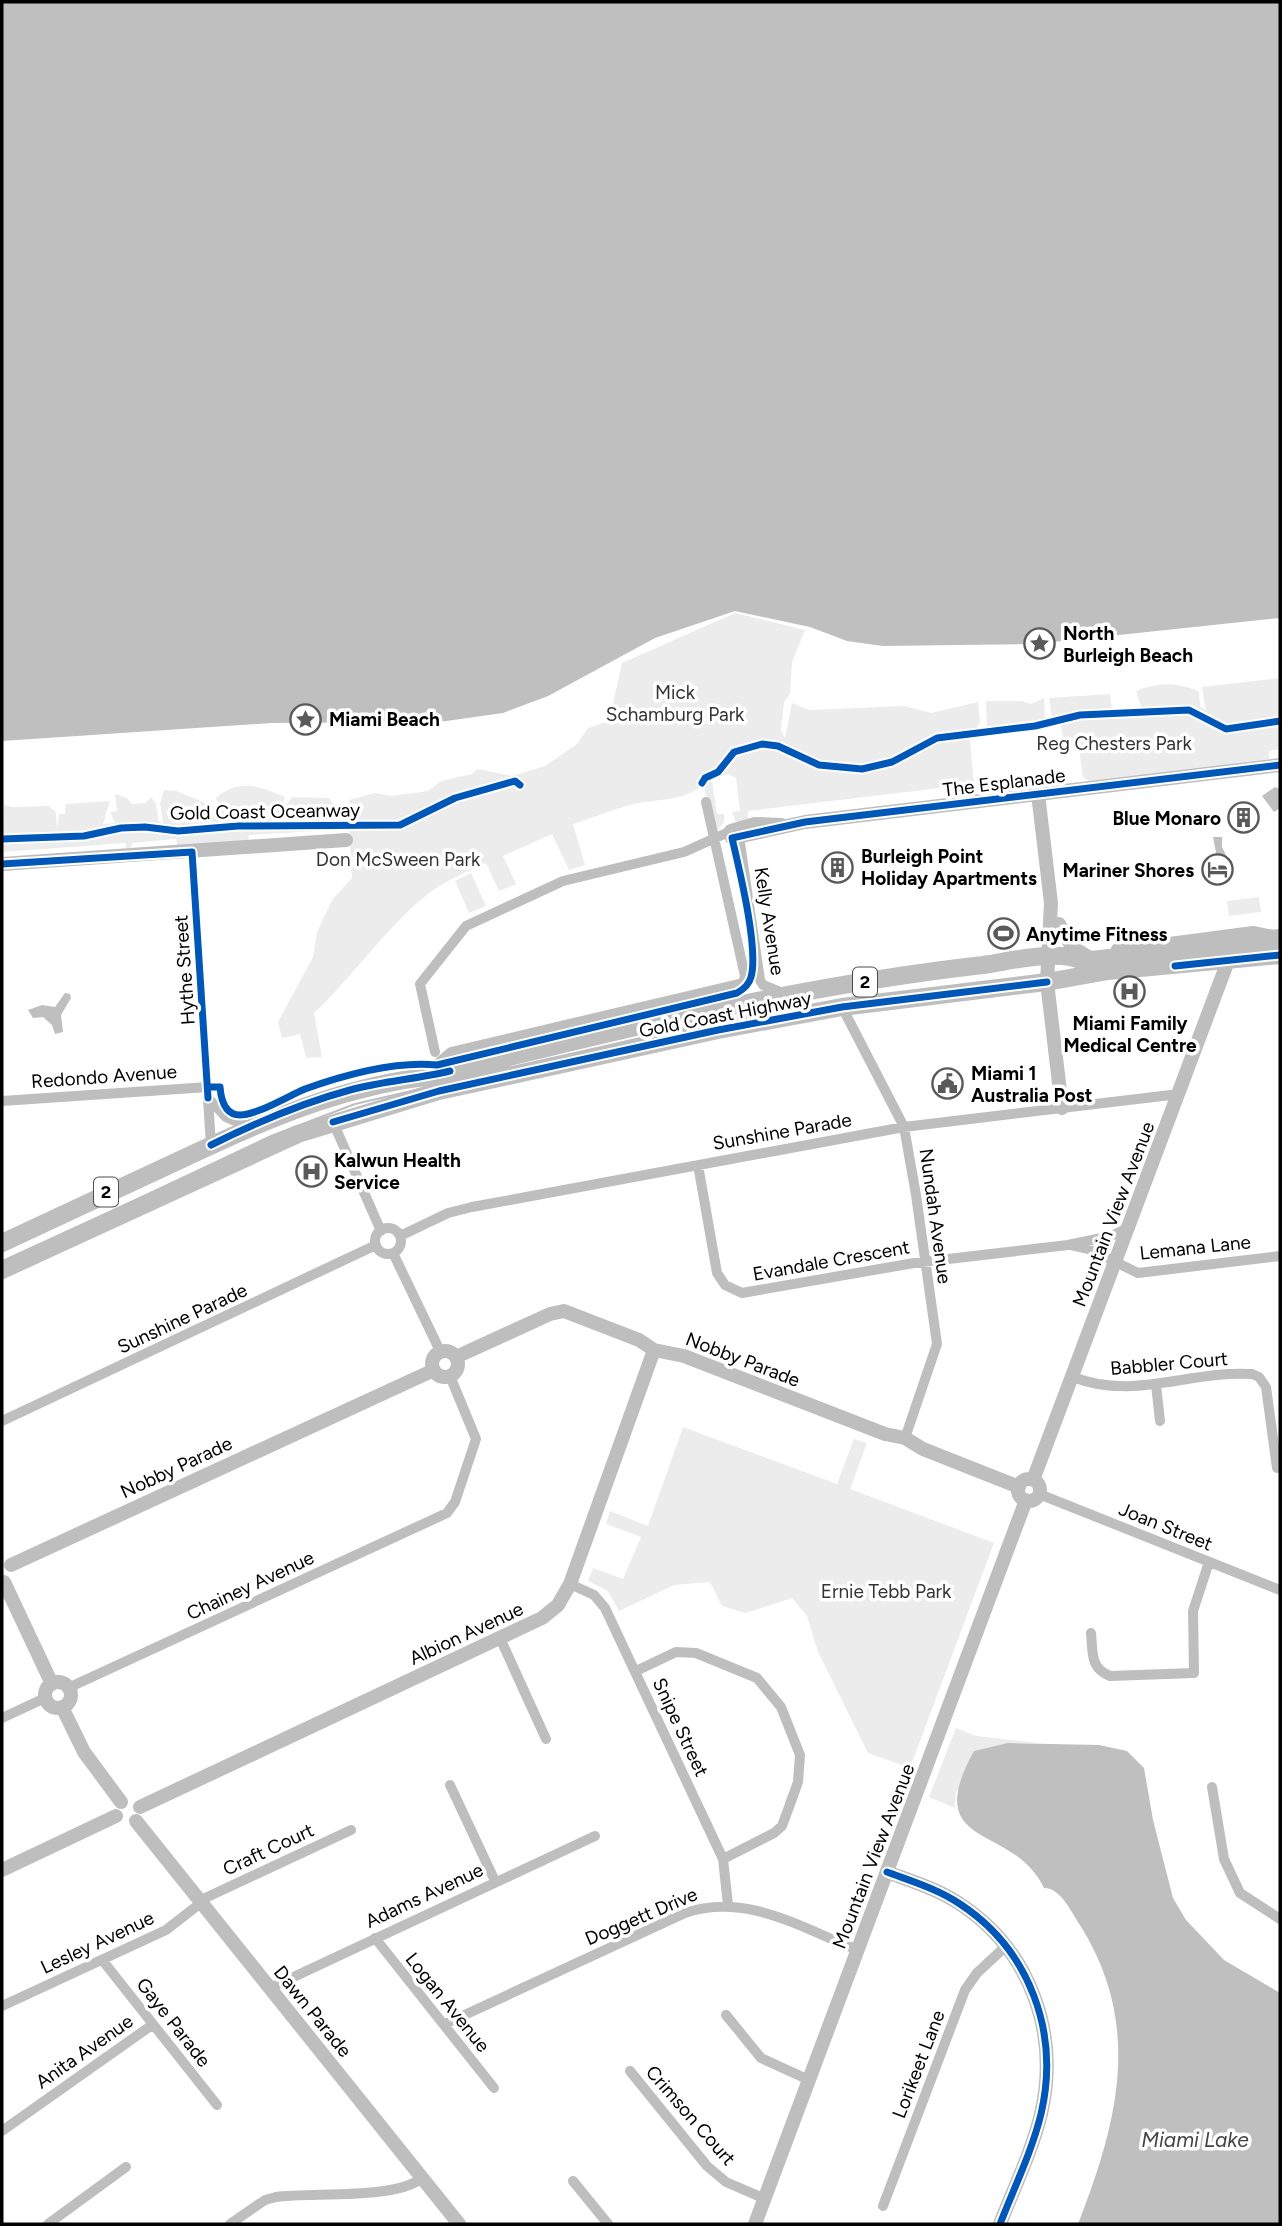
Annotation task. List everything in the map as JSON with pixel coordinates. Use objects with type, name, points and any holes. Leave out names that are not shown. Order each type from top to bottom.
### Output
[{"type":"highway","name":"Gold Coast Highway","points":[[2,1243],[122,1184],[248,1127],[351,1090],[422,1077],[659,1020],[788,995],[956,968],[1071,956],[1280,943]]},
{"type":"highway","name":"Gold Coast Highway","points":[[2,1270],[257,1152],[333,1122],[439,1091],[561,1063],[842,1007],[1047,982],[1108,971],[1228,961],[1280,943]]},
{"type":"street","name":"The Esplanade","points":[[735,833],[759,824],[781,825],[1280,765]]},
{"type":"street","points":[[1038,794],[1051,903],[1051,958]]},
{"type":"street","name":"Kelly Avenue","points":[[422,1077],[451,1052],[743,983],[745,974],[706,803]]},
{"type":"street","points":[[435,1052],[420,984],[463,928],[563,881],[684,852],[699,851],[714,841],[735,833]]},
{"type":"street","name":"Kelly Avenue","points":[[735,833],[760,980],[769,988],[788,995]]},
{"type":"street","points":[[2,864],[346,840]]},
{"type":"street","name":"Hythe Street","points":[[192,852],[211,1145]]},
{"type":"street","points":[[1051,903],[1069,944],[1093,956]]},
{"type":"street","points":[[1059,924],[1047,982],[1062,1108]]},
{"type":"street","name":"Mountain View Avenue","points":[[755,2224],[1032,1492],[1228,961]]},
{"type":"street","name":"Nundah Avenue","points":[[842,1007],[904,1127],[924,1262],[936,1352],[905,1438]]},
{"type":"street","points":[[208,1088],[226,1117],[248,1127]]},
{"type":"street","name":"Redondo Avenue","points":[[2,1101],[208,1088]]},
{"type":"street","name":"Sunshine Parade","points":[[400,1236],[448,1213],[904,1127],[1179,1094]]},
{"type":"street","points":[[333,1122],[381,1231]]},
{"type":"street","name":"Evandale Crescent","points":[[698,1165],[717,1273],[720,1280],[731,1288],[752,1293],[924,1262],[1068,1245],[1111,1236],[1130,1227]]},
{"type":"street","points":[[394,1230],[400,1236],[399,1247],[393,1253],[385,1254],[376,1245],[376,1237],[381,1231],[394,1230]]},
{"type":"street","name":"Sunshine Parade","points":[[2,1421],[376,1245]]},
{"type":"street","name":"Evandale Crescent","points":[[1068,1245],[1089,1249],[1116,1263]]},
{"type":"street","points":[[393,1253],[441,1353]]},
{"type":"street","name":"Lemana Lane","points":[[1116,1263],[1133,1272],[1149,1273],[1280,1256]]},
{"type":"street","name":"Nobby Parade","points":[[456,1357],[556,1311],[583,1316],[653,1350],[684,1356],[885,1434],[905,1438],[923,1450],[1019,1487],[1019,1494],[1032,1492]]},
{"type":"street","name":"Albion Avenue","points":[[138,1814],[500,1638],[548,1614],[558,1605],[570,1584],[653,1350]]},
{"type":"street","points":[[449,1352],[456,1357],[457,1368],[450,1376],[443,1377],[434,1370],[433,1362],[441,1353],[449,1352]]},
{"type":"street","name":"Nobby Parade","points":[[7,1562],[434,1370]]},
{"type":"street","name":"Babbler Court","points":[[1073,1377],[1103,1386],[1156,1385],[1245,1374],[1259,1377],[1266,1387],[1277,1468]]},
{"type":"street","name":"Chainey Avenue","points":[[68,1688],[447,1513],[455,1502],[476,1439],[450,1376]]},
{"type":"street","points":[[1156,1385],[1160,1421]]},
{"type":"street","name":"Joan Street","points":[[1032,1492],[1280,1590]]},
{"type":"street","points":[[7,1562],[11,1575],[3,1582],[52,1684]]},
{"type":"street","points":[[1091,1633],[1094,1665],[1110,1676],[1194,1673],[1193,1611],[1209,1562]]},
{"type":"street","name":"Snipe Street","points":[[570,1584],[600,1600],[636,1671],[723,1859],[728,1905]]},
{"type":"street","points":[[500,1638],[546,1739]]},
{"type":"street","points":[[636,1671],[676,1653],[696,1653],[757,1678],[781,1706],[800,1755],[798,1783],[782,1826],[774,1833],[723,1859]]},
{"type":"street","points":[[58,1682],[68,1688],[69,1700],[62,1707],[53,1707],[46,1698],[47,1689],[52,1684],[58,1682]]},
{"type":"street","points":[[2,1718],[46,1698]]},
{"type":"street","points":[[62,1707],[84,1752],[119,1809],[123,1821],[138,1814]]},
{"type":"street","points":[[450,1785],[495,1881]]},
{"type":"street","points":[[1212,1787],[1224,1859],[1240,1893],[1280,1919]]},
{"type":"street","points":[[2,1870],[119,1809]]},
{"type":"street","name":"Dawn Parade","points":[[138,1814],[201,1901],[459,2224]]},
{"type":"street","name":"Craft Court","points":[[201,1901],[351,1830]]},
{"type":"street","name":"Adams Avenue","points":[[270,1988],[595,1836]]},
{"type":"street","points":[[887,1872],[960,1903],[989,1926],[1026,1976],[1038,2004],[1046,2037],[1047,2066],[1040,2116],[1000,2224]]},
{"type":"street","name":"Lesley Avenue","points":[[2,2006],[166,1930],[201,1901]]},
{"type":"street","name":"Doggett Drive","points":[[445,2024],[685,1913],[710,1906],[728,1905],[766,1913],[858,1950]]},
{"type":"street","name":"Logan Avenue","points":[[375,1938],[494,2088]]},
{"type":"street","name":"Lorikeet Lane","points":[[883,2206],[965,1990],[977,1973],[1006,1946]]},
{"type":"street","name":"Gaye Parade","points":[[103,1961],[217,2105]]},
{"type":"street","points":[[726,2015],[761,2058],[809,2080]]},
{"type":"street","name":"Anita Avenue","points":[[2,2131],[152,2025]]},
{"type":"street","name":"Crimson Court","points":[[630,2071],[707,2166],[726,2182],[765,2199]]},
{"type":"street","points":[[48,2224],[127,2167]]},
{"type":"street","points":[[230,2224],[265,2200],[276,2197],[392,2191],[412,2186],[422,2178]]},
{"type":"street","points":[[573,2181],[608,2224]]},
{"type":"green space","points":[[735,613],[805,630],[792,662],[790,694],[784,702],[781,730],[785,738],[792,703],[809,710],[905,706],[931,713],[978,702],[980,722],[970,739],[974,784],[748,811],[748,822],[736,823],[732,812],[740,811],[736,778],[728,774],[712,780],[717,814],[724,814],[724,822],[717,831],[703,785],[686,795],[630,805],[573,824],[585,865],[569,870],[552,834],[503,856],[516,884],[499,891],[486,863],[441,885],[412,907],[314,1013],[322,1057],[306,1058],[300,1034],[282,1038],[278,1022],[313,957],[317,932],[332,900],[352,878],[349,829],[249,835],[248,842],[177,847],[176,839],[132,843],[131,849],[126,850],[126,843],[2,852],[4,805],[49,806],[56,812],[57,829],[59,814],[65,814],[66,804],[110,801],[103,824],[115,823],[110,812],[117,811],[115,794],[127,798],[132,804],[145,803],[151,797],[156,804],[159,822],[163,823],[160,803],[164,790],[177,791],[240,818],[233,807],[218,803],[216,798],[233,788],[249,786],[285,797],[279,816],[291,815],[287,804],[292,797],[329,798],[343,816],[349,812],[349,800],[375,793],[392,796],[428,791],[441,781],[472,774],[478,769],[512,776],[545,766],[577,744],[588,728],[609,721],[622,663]]},
{"type":"green space","name":"Reg Chesters Park","points":[[1280,678],[1280,749],[1269,751],[1269,759],[1089,781],[1083,777],[1078,743],[1065,747],[1059,718],[1052,719],[1049,698],[1110,694],[1112,709],[1138,707],[1141,706],[1136,691],[1152,686],[1176,685],[1199,692],[1200,706],[1206,711],[1202,687]]},
{"type":"green space","points":[[1044,698],[1045,721],[987,728],[986,701],[1022,701],[1031,704]]},
{"type":"green space","points":[[471,873],[486,906],[469,913],[455,881]]},
{"type":"green space","points":[[1259,897],[1261,912],[1229,916],[1227,901]]},
{"type":"green space","name":"Ernie Tebb Park","points":[[683,1427],[837,1484],[854,1439],[867,1443],[850,1489],[994,1543],[910,1768],[868,1753],[818,1652],[807,1616],[792,1598],[746,1613],[722,1606],[710,1582],[674,1585],[619,1611],[608,1591],[588,1581],[593,1568],[623,1579],[641,1537],[606,1524],[610,1511],[648,1526]]},
{"type":"green space","points":[[956,1728],[976,1736],[1039,1743],[1008,1743],[956,1792],[955,1808],[929,1797]]},
{"type":"water","points":[[2,2],[1280,2],[1280,618],[1034,644],[883,646],[847,641],[810,627],[735,611],[655,638],[548,696],[503,713],[439,722],[272,723],[2,741]]},
{"type":"water","points":[[1275,787],[1280,789],[1280,808],[1274,812],[1262,796]]},
{"type":"water","points":[[1213,837],[1222,837],[1222,847],[1227,857],[1225,862],[1218,863]]},
{"type":"water","points":[[65,993],[70,994],[71,998],[61,1015],[63,1032],[55,1034],[52,1025],[43,1017],[33,1018],[28,1010],[42,1005],[55,1007]]},
{"type":"water","name":"Miami Lake","points":[[1008,1743],[1099,1745],[1127,1751],[1144,1768],[1153,1820],[1173,1898],[1186,1920],[1224,1960],[1280,1993],[1280,2224],[1078,2224],[1104,2148],[1113,2111],[1118,2074],[1118,2037],[1112,2000],[1100,1962],[1069,1908],[1056,1892],[1044,1888],[1030,1867],[964,1821],[957,1805],[960,1783],[974,1751]]},
{"type":"tram line","points":[[2,1263],[271,1136],[355,1104],[714,1021],[963,985],[1280,948]]},
{"type":"tram line","points":[[2,1250],[52,1227]]},
{"type":"cycle path","points":[[702,783],[705,778],[718,772],[734,752],[762,744],[778,746],[819,765],[862,769],[892,762],[937,738],[1035,726],[1080,715],[1189,710],[1226,729],[1280,721]]},
{"type":"cycle path","points":[[208,1087],[220,1087],[223,1101],[231,1112],[247,1114],[264,1109],[305,1089],[353,1074],[405,1065],[437,1065],[737,993],[746,987],[750,980],[753,964],[747,908],[732,838],[805,822],[1280,765]]},
{"type":"cycle path","name":"Gold Coast Oceanway","points":[[2,839],[84,836],[121,828],[145,827],[178,831],[238,826],[400,825],[455,798],[515,781],[520,785]]},
{"type":"cycle path","points":[[2,864],[192,852],[208,1098]]},
{"type":"cycle path","points":[[1175,966],[1280,955]]},
{"type":"cycle path","points":[[333,1122],[439,1091],[718,1030],[842,1007],[1047,982]]},
{"type":"cycle path","points":[[211,1145],[279,1114],[332,1095],[375,1084],[450,1071]]},
{"type":"cycle path","points":[[887,1872],[943,1894],[984,1923],[1005,1945],[1034,1996],[1046,2053],[1046,2084],[1033,2142],[1000,2224]]},
{"type":"place","name":"North Burleigh Beach","points":[[1040,644]]},
{"type":"place","name":"Miami Beach","points":[[306,719]]},
{"type":"place","name":"Blue Monaro","points":[[1244,818]]},
{"type":"place","name":"Burleigh Point Holiday Apartments","points":[[838,867]]},
{"type":"place","name":"Mariner Shores","points":[[1217,870]]},
{"type":"place","name":"Anytime Fitness","points":[[1003,934]]},
{"type":"place","name":"Miami Family Medical Centre","points":[[1130,992]]},
{"type":"place","name":"Miami 1 Australia Post","points":[[948,1084]]},
{"type":"place","name":"Kalwun Health Service","points":[[311,1171]]},
{"type":"park label","name":"Mick Schamburg Park","points":[[675,703]]},
{"type":"park label","name":"Don McSween Park","points":[[398,859]]}]
